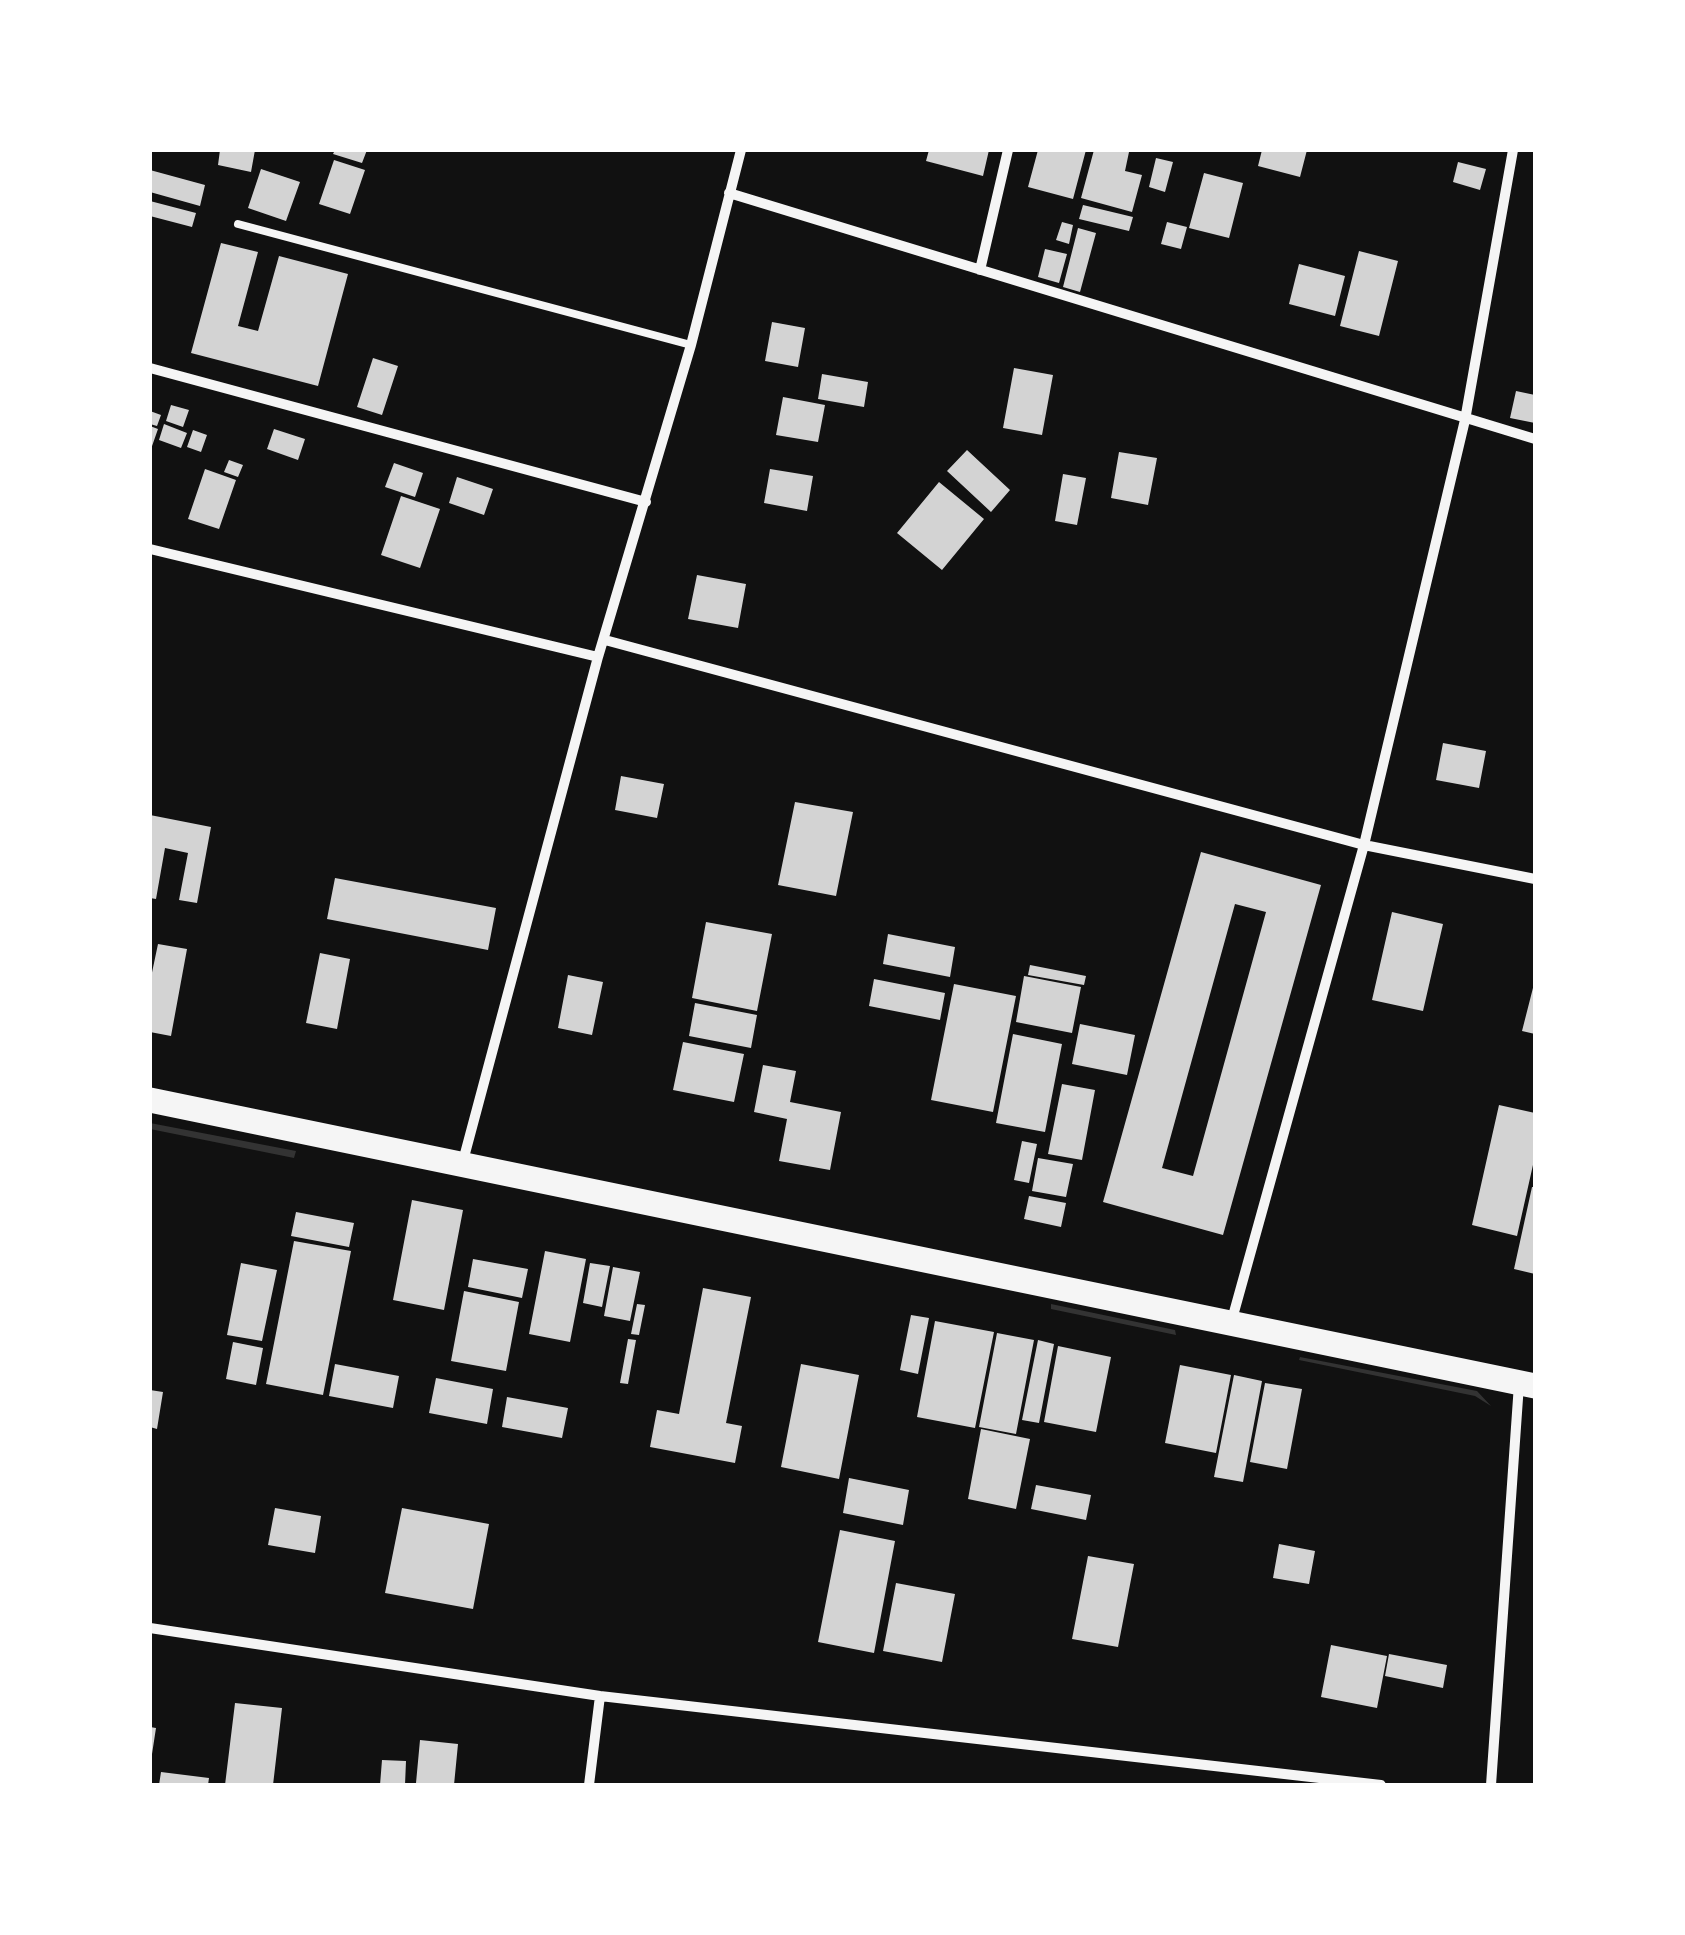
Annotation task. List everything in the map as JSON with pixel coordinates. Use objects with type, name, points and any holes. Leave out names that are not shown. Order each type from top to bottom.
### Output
[{"type":"main road","points":[[150,1100],[1527,1384]]},
{"type":"street","points":[[462,1166],[598,657],[691,346],[741,150]]},
{"type":"street","points":[[980,270],[1008,150]]},
{"type":"street","points":[[1230,1323],[1364,845],[1464,420],[1514,150]]},
{"type":"street","points":[[729,193],[1535,440]]},
{"type":"street","points":[[150,368],[646,502]]},
{"type":"street","points":[[150,549],[598,657]]},
{"type":"street","points":[[605,640],[1364,845],[1535,879]]},
{"type":"street","points":[[1491,1785],[1527,1384]]},
{"type":"street","points":[[150,1628],[600,1696],[1381,1785]]},
{"type":"street","points":[[589,1785],[600,1696]]},
{"type":"lane","points":[[238,224],[691,346]]},
{"type":"shaded area","points":[[150,1123],[296,1151],[294,1158],[150,1129]]},
{"type":"shaded area","points":[[1051,1304],[1175,1330],[1176,1335],[1051,1309]]},
{"type":"shaded area","points":[[1300,1357],[1477,1391],[1491,1406],[1475,1396],[1299,1360]]},
{"type":"building","points":[[220,150],[255,150],[251,172],[218,165]]},
{"type":"building","points":[[335,150],[367,150],[362,163],[333,154]]},
{"type":"building","points":[[929,150],[989,150],[983,176],[926,161]]},
{"type":"building","points":[[1038,150],[1086,150],[1073,199],[1028,187]]},
{"type":"building","points":[[1094,150],[1129,152],[1125,171],[1142,175],[1132,212],[1081,198]]},
{"type":"building","points":[[1262,150],[1307,150],[1300,177],[1258,166]]},
{"type":"building","points":[[1156,158],[1173,162],[1165,192],[1149,187]]},
{"type":"building","points":[[334,160],[365,170],[350,214],[319,204]]},
{"type":"building","points":[[1458,162],[1486,169],[1480,190],[1453,182]]},
{"type":"building","points":[[261,169],[300,182],[286,221],[248,208]]},
{"type":"building","points":[[150,170],[205,185],[200,206],[150,192]]},
{"type":"building","points":[[1204,173],[1243,183],[1229,238],[1189,228]]},
{"type":"building","points":[[150,201],[196,213],[192,227],[150,216]]},
{"type":"building","points":[[1083,205],[1133,217],[1129,231],[1079,219]]},
{"type":"building","points":[[1062,222],[1073,225],[1069,244],[1056,240]]},
{"type":"building","points":[[1167,222],[1187,227],[1181,249],[1161,244]]},
{"type":"building","points":[[1078,228],[1096,233],[1080,292],[1063,287]]},
{"type":"building","points":[[221,243],[258,252],[238,326],[258,331],[279,256],[348,274],[318,386],[191,353]]},
{"type":"building","points":[[1045,249],[1067,254],[1059,283],[1038,277]]},
{"type":"building","points":[[1359,251],[1398,261],[1379,336],[1340,326]]},
{"type":"building","points":[[1299,264],[1345,276],[1335,316],[1289,304]]},
{"type":"building","points":[[772,322],[805,328],[798,367],[765,361]]},
{"type":"building","points":[[373,358],[398,366],[382,415],[357,407]]},
{"type":"building","points":[[1014,368],[1053,375],[1042,435],[1003,428]]},
{"type":"building","points":[[822,374],[868,382],[864,407],[818,399]]},
{"type":"building","points":[[1516,391],[1535,395],[1535,423],[1510,418]]},
{"type":"building","points":[[783,397],[825,405],[818,442],[776,435]]},
{"type":"building","points":[[171,405],[189,410],[183,427],[166,421]]},
{"type":"building","points":[[150,411],[161,415],[157,426],[150,424]]},
{"type":"building","points":[[164,424],[187,433],[181,448],[159,440]]},
{"type":"building","points":[[150,426],[158,429],[151,449],[150,449]]},
{"type":"building","points":[[274,429],[305,439],[298,460],[267,449]]},
{"type":"building","points":[[193,430],[207,435],[201,452],[187,447]]},
{"type":"building","points":[[967,450],[1010,490],[991,512],[947,471]]},
{"type":"building","points":[[1119,452],[1157,458],[1148,505],[1111,498]]},
{"type":"building","points":[[229,460],[243,465],[238,477],[224,472]]},
{"type":"building","points":[[394,463],[423,473],[415,497],[385,487]]},
{"type":"building","points":[[205,469],[236,480],[219,529],[188,519]]},
{"type":"building","points":[[770,469],[813,476],[807,511],[764,503]]},
{"type":"building","points":[[1063,474],[1086,478],[1077,525],[1055,521]]},
{"type":"building","points":[[457,477],[493,489],[484,515],[449,503]]},
{"type":"building","points":[[939,482],[984,519],[942,570],[897,533]]},
{"type":"building","points":[[401,496],[440,509],[420,568],[381,555]]},
{"type":"building","points":[[697,575],[746,584],[738,628],[688,619]]},
{"type":"building","points":[[1443,743],[1486,751],[1479,788],[1436,780]]},
{"type":"building","points":[[621,776],[664,784],[657,818],[615,810]]},
{"type":"building","points":[[795,802],[853,812],[836,896],[778,885]]},
{"type":"building","points":[[150,815],[211,827],[197,903],[179,900],[188,853],[165,848],[156,899],[150,898]]},
{"type":"building","points":[[1201,852],[1321,885],[1223,1235],[1103,1202]],"holes":[[[1235,904],[1266,912],[1193,1176],[1162,1168]]]},
{"type":"building","points":[[335,878],[496,908],[488,950],[327,919]]},
{"type":"building","points":[[1392,912],[1443,924],[1423,1011],[1372,1000]]},
{"type":"building","points":[[706,922],[772,934],[757,1011],[692,998]]},
{"type":"building","points":[[888,934],[955,947],[950,977],[883,964]]},
{"type":"building","points":[[158,944],[187,949],[171,1036],[150,1032],[150,982]]},
{"type":"building","points":[[320,953],[350,959],[337,1029],[306,1023]]},
{"type":"building","points":[[1030,965],[1086,976],[1084,985],[1028,975]]},
{"type":"building","points":[[568,975],[603,982],[592,1035],[558,1028]]},
{"type":"building","points":[[1024,976],[1081,987],[1072,1033],[1016,1022]]},
{"type":"building","points":[[874,979],[945,993],[940,1020],[869,1006]]},
{"type":"building","points":[[1535,980],[1535,1034],[1522,1031]]},
{"type":"building","points":[[954,984],[1016,996],[993,1112],[931,1100]]},
{"type":"building","points":[[695,1003],[757,1015],[751,1048],[689,1036]]},
{"type":"building","points":[[1080,1024],[1135,1035],[1127,1075],[1072,1064]]},
{"type":"building","points":[[1013,1034],[1062,1044],[1045,1132],[996,1123]]},
{"type":"building","points":[[683,1042],[744,1054],[734,1102],[673,1090]]},
{"type":"building","points":[[763,1065],[796,1071],[790,1102],[841,1112],[830,1170],[779,1161],[787,1119],[754,1112]]},
{"type":"building","points":[[1062,1084],[1095,1090],[1082,1160],[1048,1154]]},
{"type":"building","points":[[1499,1105],[1535,1113],[1535,1156],[1517,1236],[1472,1225]]},
{"type":"building","points":[[1022,1141],[1037,1144],[1029,1183],[1014,1180]]},
{"type":"building","points":[[1038,1158],[1073,1164],[1066,1197],[1032,1191]]},
{"type":"building","points":[[1535,1187],[1535,1274],[1514,1269]]},
{"type":"building","points":[[1029,1196],[1066,1203],[1061,1227],[1024,1219]]},
{"type":"building","points":[[412,1200],[463,1210],[444,1310],[393,1300]]},
{"type":"building","points":[[296,1212],[354,1223],[349,1247],[291,1236]]},
{"type":"building","points":[[294,1241],[351,1251],[323,1395],[266,1384]]},
{"type":"building","points":[[545,1251],[586,1259],[570,1342],[529,1334]]},
{"type":"building","points":[[473,1259],[528,1269],[522,1298],[468,1287]]},
{"type":"building","points":[[241,1263],[277,1270],[262,1341],[227,1335]]},
{"type":"building","points":[[590,1263],[610,1266],[602,1307],[583,1303]]},
{"type":"building","points":[[613,1267],[640,1272],[630,1321],[604,1316]]},
{"type":"building","points":[[703,1288],[751,1297],[726,1423],[742,1426],[735,1463],[650,1447],[657,1410],[679,1414]]},
{"type":"building","points":[[464,1291],[519,1302],[506,1371],[451,1361]]},
{"type":"building","points":[[637,1304],[645,1305],[639,1335],[631,1334]]},
{"type":"building","points":[[911,1315],[929,1318],[918,1374],[900,1370]]},
{"type":"building","points":[[935,1321],[994,1332],[975,1428],[917,1417]]},
{"type":"building","points":[[997,1333],[1034,1340],[1016,1434],[979,1427]]},
{"type":"building","points":[[628,1339],[636,1340],[628,1384],[620,1383]]},
{"type":"building","points":[[1038,1340],[1054,1344],[1039,1423],[1022,1420]]},
{"type":"building","points":[[233,1342],[263,1348],[256,1385],[226,1379]]},
{"type":"building","points":[[1058,1346],[1111,1357],[1096,1432],[1044,1422]]},
{"type":"building","points":[[335,1364],[399,1376],[393,1408],[329,1396]]},
{"type":"building","points":[[801,1364],[859,1375],[839,1479],[781,1467]]},
{"type":"building","points":[[1180,1365],[1231,1375],[1216,1453],[1165,1443]]},
{"type":"building","points":[[1234,1375],[1262,1381],[1243,1482],[1214,1477]]},
{"type":"building","points":[[436,1378],[493,1389],[487,1424],[429,1413]]},
{"type":"building","points":[[1265,1383],[1302,1389],[1287,1469],[1250,1462]]},
{"type":"building","points":[[150,1390],[163,1392],[157,1429],[150,1427]]},
{"type":"building","points":[[507,1397],[568,1408],[562,1438],[502,1427]]},
{"type":"building","points":[[981,1429],[1030,1439],[1016,1509],[968,1499]]},
{"type":"building","points":[[849,1478],[909,1490],[903,1525],[843,1513]]},
{"type":"building","points":[[1036,1485],[1091,1495],[1086,1520],[1031,1509]]},
{"type":"building","points":[[275,1508],[321,1516],[315,1553],[268,1545]]},
{"type":"building","points":[[402,1508],[489,1524],[473,1609],[385,1593]]},
{"type":"building","points":[[840,1530],[895,1541],[874,1653],[818,1642]]},
{"type":"building","points":[[1279,1544],[1315,1551],[1309,1584],[1273,1578]]},
{"type":"building","points":[[1088,1556],[1134,1564],[1118,1647],[1072,1639]]},
{"type":"building","points":[[896,1583],[955,1594],[942,1662],[883,1651]]},
{"type":"building","points":[[1331,1645],[1387,1656],[1377,1708],[1321,1697]]},
{"type":"building","points":[[1389,1654],[1447,1665],[1443,1688],[1385,1676]]},
{"type":"building","points":[[235,1703],[282,1708],[273,1785],[225,1785]]},
{"type":"building","points":[[150,1727],[156,1728],[152,1754],[150,1754]]},
{"type":"building","points":[[420,1740],[458,1744],[454,1785],[416,1783]]},
{"type":"building","points":[[382,1760],[406,1761],[405,1785],[380,1785]]},
{"type":"building","points":[[161,1772],[209,1778],[208,1785],[159,1785]]}]
